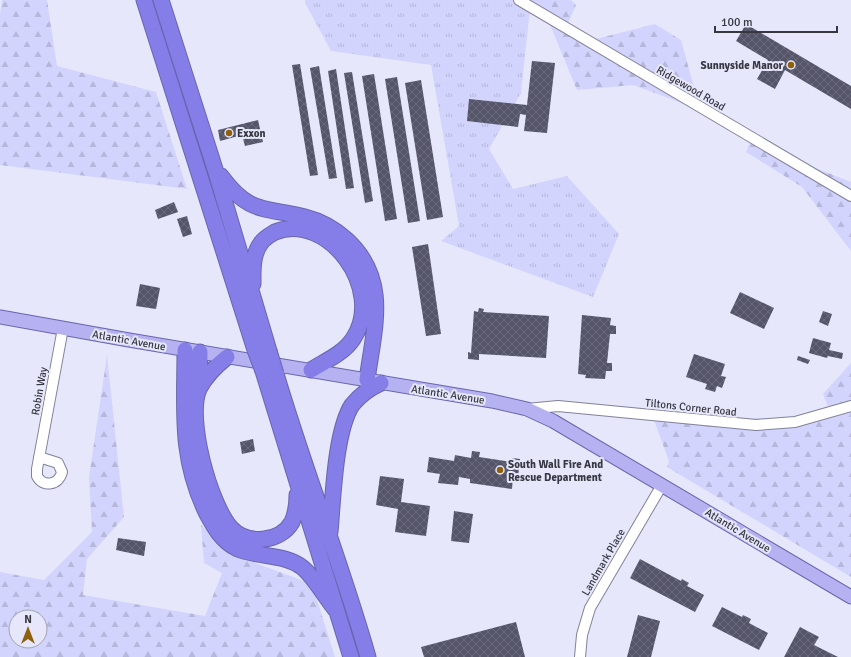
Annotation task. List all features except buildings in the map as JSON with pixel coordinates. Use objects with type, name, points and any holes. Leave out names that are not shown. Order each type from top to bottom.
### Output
[{"type":"highway","points":[[144,0],[262,350],[297,486],[350,657]]},
{"type":"highway","points":[[161,0],[216,169],[253,295],[262,350]]},
{"type":"highway","points":[[216,169],[229,187],[244,201],[262,209],[304,217],[320,222],[341,235],[359,253],[371,274],[376,294],[374,381],[352,405],[344,424],[335,473],[329,537]]},
{"type":"highway","points":[[253,295],[254,259],[257,249],[266,237],[281,230],[294,229],[314,234],[333,246],[346,259],[355,272],[364,301],[360,323],[356,334],[348,346],[311,370]]},
{"type":"highway","points":[[185,350],[183,417],[186,448],[196,487],[214,526],[221,537],[238,548],[286,560],[303,568],[335,609]]},
{"type":"highway","points":[[200,352],[199,389],[196,407],[200,449],[214,496],[232,528],[244,537],[253,539],[270,538],[280,534],[291,522],[297,509],[297,486]]},
{"type":"highway","points":[[199,389],[208,376],[227,357]]},
{"type":"highway","points":[[269,373],[295,439],[354,608],[368,657]]},
{"type":"main road","name":"Atlantic Avenue","points":[[0,317],[185,350],[492,401],[527,409],[553,421],[851,597]]},
{"type":"street","name":"Ridgewood Road","points":[[519,0],[851,196]]},
{"type":"street","name":"Robin Way","points":[[39,457],[63,328]]},
{"type":"street","name":"Tiltons Corner Road","points":[[527,409],[558,406],[756,425],[795,422],[851,406]]},
{"type":"street","name":"Landmark Place","points":[[580,657],[582,635],[590,608],[662,485]]},
{"type":"green space","points":[[2,0],[47,0],[57,66],[156,92],[187,189],[0,165],[0,15]]},
{"type":"green space","points":[[305,0],[515,0],[530,9],[521,93],[489,149],[513,189],[567,176],[619,234],[593,297],[441,241],[459,226],[431,65],[331,51],[305,3]]},
{"type":"green space","points":[[515,0],[571,0],[576,5],[565,30],[584,42],[655,24],[681,40],[694,87],[685,104],[633,85],[577,90],[548,20]]},
{"type":"green space","points":[[750,142],[851,182],[851,251],[802,187],[746,152]]},
{"type":"green space","points":[[107,355],[124,517],[87,559],[83,595],[205,616],[222,573],[204,563],[201,525],[231,554],[312,584],[335,657],[0,657],[0,572],[44,580],[92,532],[89,477]]},
{"type":"green space","points":[[851,363],[851,577],[667,467],[669,461],[652,415],[802,420],[830,411],[823,394]]},
{"type":"place","name":"Sunnyside Manor","points":[[791,65]]},
{"type":"place","name":"Exxon","points":[[229,133]]},
{"type":"place","name":"South Wall Fire And Rescue Department","points":[[500,470]]}]
